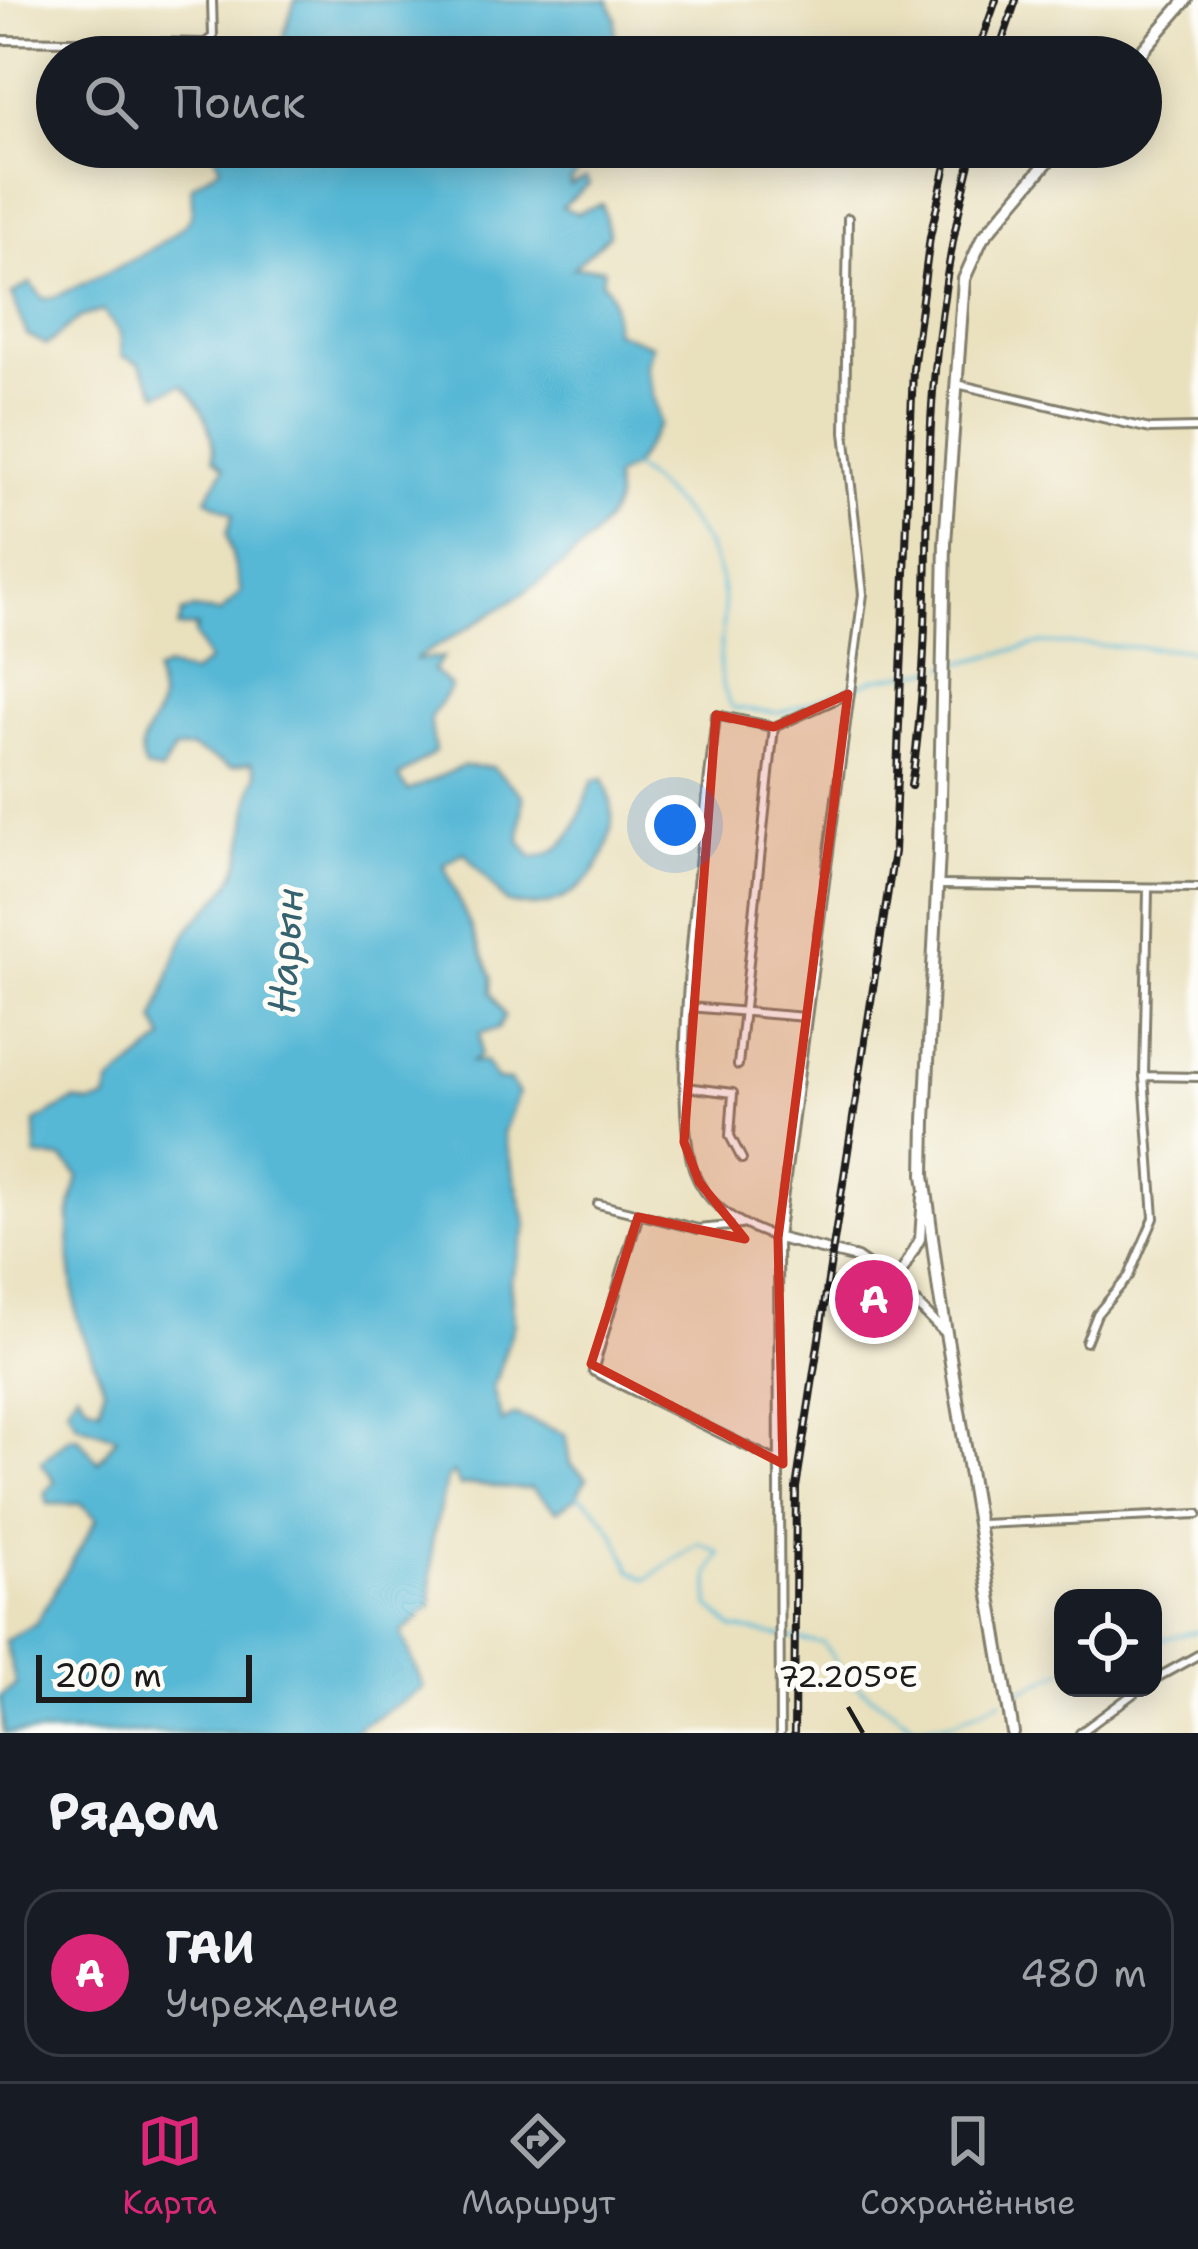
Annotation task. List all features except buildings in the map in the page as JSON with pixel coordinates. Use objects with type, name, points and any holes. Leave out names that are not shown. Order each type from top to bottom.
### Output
[{"type":"main road","points":[[1155,36],[1186,0]]},
{"type":"main road","points":[[1013,1733],[924,1175],[945,543],[964,279],[982,238],[1042,168]]},
{"type":"street","points":[[212,0],[213,36]]},
{"type":"street","points":[[2,40],[36,41]]},
{"type":"street","points":[[780,1733],[783,1464],[778,1238],[862,594],[844,432],[848,218]]},
{"type":"street","points":[[957,384],[1150,429],[1198,432]]},
{"type":"street","points":[[742,1225],[699,1182],[684,1142],[689,1007],[716,715],[774,727],[848,694]]},
{"type":"street","points":[[738,1065],[774,727]]},
{"type":"street","points":[[937,885],[1198,888]]},
{"type":"street","points":[[1086,1342],[1096,1314],[1129,1276],[1154,1218],[1144,1076],[1148,891]]},
{"type":"street","points":[[689,1007],[806,1017]]},
{"type":"street","points":[[1144,1076],[1198,1077]]},
{"type":"street","points":[[686,1087],[733,1094],[730,1136],[742,1160]]},
{"type":"street","points":[[895,1284],[920,1239],[924,1175]]},
{"type":"street","points":[[598,1204],[698,1229],[742,1225],[857,1258],[895,1284],[947,1335]]},
{"type":"street","points":[[638,1216],[593,1371],[783,1464]]},
{"type":"street","points":[[981,1524],[1198,1514]]},
{"type":"street","points":[[1162,1675],[1198,1655]]},
{"type":"street","points":[[1080,1733],[1130,1697]]},
{"type":"highlighted area","points":[[848,694],[778,1238],[783,1464],[591,1364],[638,1217],[745,1239],[699,1182],[684,1142],[716,715],[774,727]]},
{"type":"water","points":[[295,0],[608,0],[616,18],[615,36],[284,36]]},
{"type":"water","name":"Нарын","points":[[219,168],[583,168],[570,185],[586,178],[589,184],[562,207],[576,213],[602,204],[609,235],[573,268],[604,268],[602,282],[612,298],[614,331],[652,345],[646,366],[660,424],[633,467],[614,478],[615,505],[601,527],[554,571],[414,660],[443,657],[433,670],[451,687],[430,718],[435,752],[399,777],[408,791],[463,766],[492,767],[523,796],[520,841],[532,857],[558,848],[567,839],[593,780],[603,779],[611,803],[605,852],[576,890],[556,901],[532,906],[506,902],[464,852],[444,865],[492,977],[491,992],[505,1016],[498,1029],[480,1033],[480,1055],[472,1062],[484,1061],[497,1080],[510,1081],[518,1094],[503,1133],[527,1226],[510,1282],[514,1324],[493,1388],[502,1422],[515,1415],[565,1434],[570,1464],[587,1478],[575,1498],[557,1511],[531,1488],[460,1486],[453,1473],[447,1478],[432,1542],[431,1607],[401,1633],[424,1688],[350,1733],[4,1733],[0,1696],[16,1685],[5,1641],[36,1623],[97,1519],[81,1504],[48,1504],[45,1492],[55,1482],[41,1462],[69,1438],[78,1437],[98,1462],[117,1437],[77,1424],[67,1407],[77,1391],[87,1404],[100,1408],[104,1387],[77,1319],[69,1218],[78,1176],[63,1159],[36,1156],[35,1122],[75,1100],[91,1104],[106,1100],[110,1084],[164,1040],[155,1020],[171,971],[192,925],[234,876],[257,774],[252,762],[231,767],[191,748],[174,750],[161,772],[146,769],[142,759],[143,742],[160,703],[155,673],[166,667],[192,674],[208,661],[195,634],[197,627],[178,628],[182,613],[193,609],[220,613],[241,592],[227,534],[233,514],[206,499],[224,468],[214,458],[206,418],[182,385],[158,394],[139,363],[122,356],[120,333],[103,311],[80,317],[47,345],[27,335],[12,294],[30,283],[44,299],[55,297],[169,238],[191,214],[192,186]]},
{"type":"waterway","points":[[633,467],[695,527],[716,564],[724,607],[720,670],[733,708],[780,713],[876,679],[936,669]]},
{"type":"waterway","points":[[945,667],[1042,643],[1198,650]]},
{"type":"waterway","points":[[576,1495],[603,1517],[631,1571],[647,1579],[699,1543],[720,1553],[709,1574],[709,1606],[733,1628],[823,1643],[850,1681],[915,1726],[952,1723],[1002,1700]]},
{"type":"waterway","points":[[1162,1639],[1198,1631]]},
{"type":"waterway","points":[[1010,1696],[1054,1675]]},
{"type":"railway","points":[[983,36],[996,0]]},
{"type":"railway","points":[[1004,36],[1016,0]]},
{"type":"railway","points":[[794,1733],[796,1488],[894,852],[913,369],[930,237],[945,168]]},
{"type":"railway","points":[[911,786],[925,639],[936,360],[969,168]]},
{"type":"place","name":"ГАИ","points":[[874,1299]]}]
